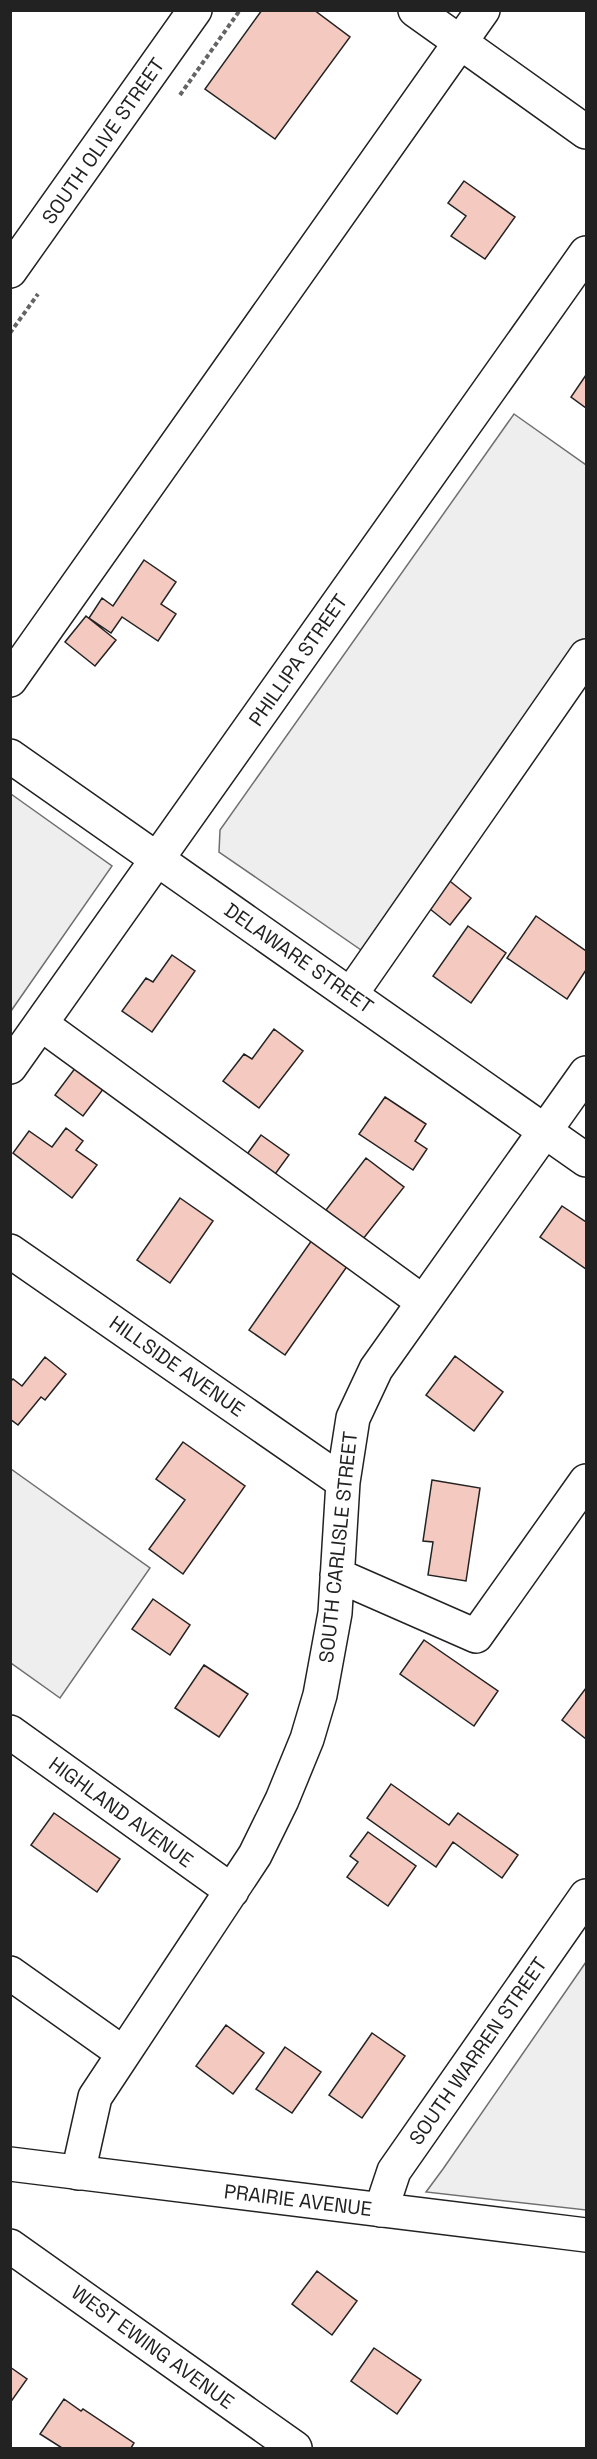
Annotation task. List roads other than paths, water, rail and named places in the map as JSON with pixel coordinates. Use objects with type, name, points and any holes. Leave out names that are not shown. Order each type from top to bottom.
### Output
[{"type":"street","name":"SOUTH OLIVE STREET","points":[[10,271],[195,10]]},
{"type":"street","points":[[415,10],[586,132]]},
{"type":"street","points":[[10,680],[483,10]]},
{"type":"street","name":"PHILLIPA STREET","points":[[10,1067],[586,253]]},
{"type":"street","points":[[351,994],[586,656]]},
{"type":"street","name":"DELAWARE STREET","points":[[10,756],[586,1160]]},
{"type":"street","points":[[41,1024],[423,1302]]},
{"type":"street","name":"SOUTH CARLISLE STREET","points":[[78,2173],[95,2097],[255,1855],[282,1800],[307,1739],[320,1695],[335,1613],[343,1482],[353,1418],[376,1369],[586,1073]]},
{"type":"street","name":"HILLSIDE AVENUE","points":[[10,1251],[343,1482]]},
{"type":"street","points":[[337,1575],[476,1636],[586,1481]]},
{"type":"street","name":"HIGHLAND AVENUE","points":[[10,1732],[232,1891]]},
{"type":"street","name":"SOUTH WARREN STREET","points":[[381,2210],[394,2171],[586,1896]]},
{"type":"street","points":[[10,1973],[123,2053]]},
{"type":"street","name":"PRAIRIE AVENUE","points":[[10,2164],[586,2235]]},
{"type":"street","name":"WEST EWING AVENUE","points":[[10,2246],[295,2448]]}]
